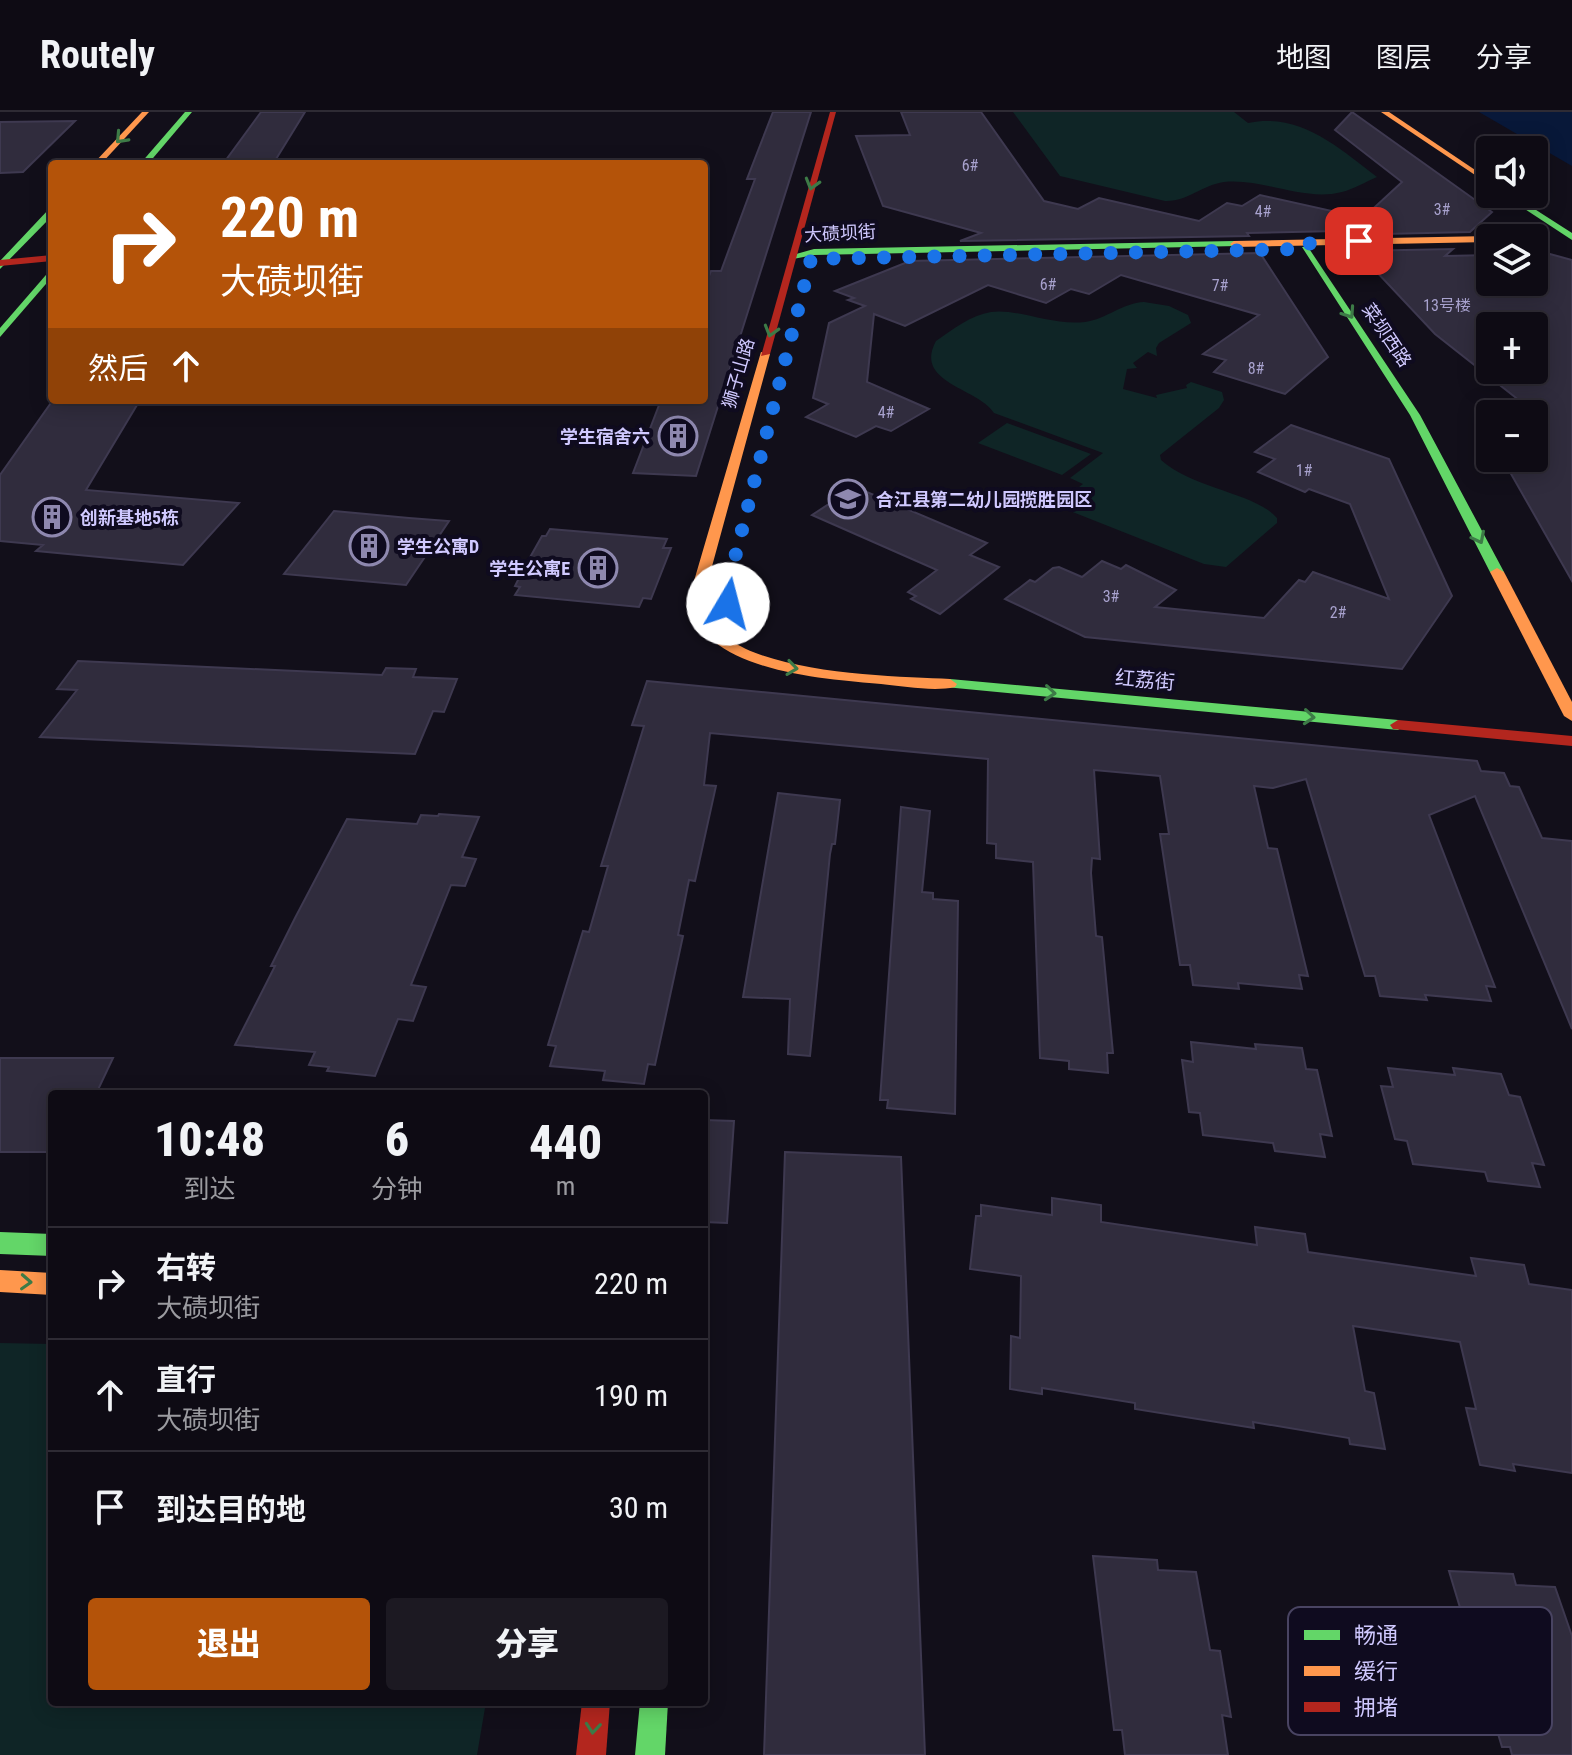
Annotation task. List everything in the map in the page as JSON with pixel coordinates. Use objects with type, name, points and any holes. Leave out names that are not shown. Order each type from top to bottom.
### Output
[{"type":"street","points":[[101,160],[146,112]]},
{"type":"street","points":[[147,160],[189,112]]},
{"type":"street","name":"狮子山路","points":[[806,261],[833,112]]},
{"type":"street","name":"狮子山路","points":[[720,640],[700,617],[698,598],[706,561],[806,261],[848,112]]},
{"type":"street","points":[[1384,112],[1476,174]]},
{"type":"street","points":[[1398,112],[1476,164]]},
{"type":"street","points":[[1527,208],[1572,237]]},
{"type":"street","points":[[1544,208],[1572,226]]},
{"type":"street","points":[[3,260],[45,226]]},
{"type":"street","points":[[1572,237],[1547,241],[1572,244]]},
{"type":"street","name":"大碛坝街","points":[[806,261],[1476,240]]},
{"type":"street","name":"大碛坝街","points":[[1314,246],[1476,245]]},
{"type":"street","name":"菜坝西路","points":[[1314,246],[1354,289]]},
{"type":"street","name":"菜坝西路","points":[[1314,246],[1415,415],[1572,716]]},
{"type":"street","points":[[3,260],[48,257]]},
{"type":"street","points":[[0,334],[48,276]]},
{"type":"street","points":[[11,293],[34,292]]},
{"type":"street","name":"红荔街","points":[[720,640],[754,659],[815,672],[1572,741]]},
{"type":"street","name":"红荔街","points":[[940,665],[1572,723]]},
{"type":"street","points":[[0,1243],[48,1245]]},
{"type":"street","points":[[0,1281],[48,1284]]},
{"type":"street","points":[[591,1755],[596,1706]]},
{"type":"street","points":[[650,1755],[654,1706]]},
{"type":"green space","points":[[1013,112],[1234,112],[1248,123],[1285,123],[1318,135],[1377,177],[1346,191],[1328,194],[1298,192],[1254,183],[1224,182],[1180,199],[1165,201],[1060,176]]},
{"type":"green space","points":[[1144,302],[1169,306],[1188,315],[1191,323],[1159,343],[1157,356],[1148,352],[1133,363],[1137,368],[1127,369],[1123,389],[1157,398],[1156,395],[1187,388],[1186,385],[1191,382],[1222,392],[1224,400],[1219,408],[1160,455],[1161,460],[1190,478],[1255,502],[1277,518],[1277,523],[1226,567],[1204,564],[1055,505],[1083,484],[1070,478],[1103,453],[994,413],[986,404],[940,376],[933,366],[931,355],[936,341],[976,316],[1001,311],[1060,322],[1085,322]]},
{"type":"green space","points":[[1007,423],[1091,454],[1062,475],[978,443]]},
{"type":"green space","points":[[0,1343],[48,1344],[48,1706],[485,1706],[477,1755],[0,1755]]},
{"type":"water","points":[[1479,112],[1572,112],[1572,166],[1548,152],[1548,136],[1520,136]]},
{"type":"building","points":[[261,112],[305,112],[275,160],[226,160]]},
{"type":"building","points":[[773,112],[811,112],[696,476],[633,473],[659,404],[708,404],[708,279],[711,271],[721,271],[755,179],[747,179]]},
{"type":"building","points":[[901,112],[981,112],[1044,201],[1078,209],[1099,198],[1199,221],[1227,203],[1242,206],[1260,195],[1363,218],[1402,182],[1335,130],[1352,112],[1476,201],[1476,208],[1486,208],[1492,212],[1470,232],[1341,235],[1338,231],[1247,233],[1249,236],[960,241],[981,233],[883,206],[856,136],[910,135]]},
{"type":"building","points":[[75,121],[23,172],[0,173],[0,122]]},
{"type":"building","points":[[1453,249],[1445,256],[1476,255],[1476,296],[1548,296],[1548,254],[1572,260],[1572,581],[1510,472],[1548,472],[1548,400],[1519,400],[1498,384],[1548,384],[1548,312],[1476,312],[1476,366],[1435,334],[1357,251]]},
{"type":"building","points":[[1260,253],[1328,357],[1285,394],[1214,372],[1226,360],[1203,354],[1259,315],[1121,275],[1089,294],[1071,289],[1046,303],[988,285],[905,326],[874,314],[867,382],[929,409],[891,431],[876,426],[856,437],[806,417],[828,404],[813,398],[829,323],[865,306],[835,291],[910,261]]},
{"type":"building","points":[[50,404],[138,404],[86,490],[239,503],[183,565],[36,551],[43,545],[0,541],[0,475]]},
{"type":"building","points":[[1291,425],[1389,459],[1452,596],[1402,669],[1085,637],[1005,599],[1053,568],[1059,567],[1082,577],[1102,561],[1121,569],[1126,565],[1176,590],[1155,607],[1264,618],[1299,580],[1305,582],[1313,572],[1389,599],[1350,504],[1309,489],[1305,492],[1258,472],[1275,459],[1255,452]]},
{"type":"building","points":[[855,487],[987,543],[970,555],[999,567],[940,614],[911,599],[916,596],[908,592],[937,570],[812,515]]},
{"type":"building","name":"学生公寓D","points":[[334,511],[449,521],[406,585],[284,574]]},
{"type":"building","name":"学生公寓E","points":[[550,529],[667,539],[663,548],[671,548],[651,599],[643,598],[639,607],[515,595],[520,587],[515,586],[524,568],[542,536],[546,536]]},
{"type":"building","points":[[78,661],[382,675],[386,668],[416,669],[413,677],[457,679],[444,712],[433,711],[415,754],[40,737],[77,690],[57,689]]},
{"type":"building","points":[[647,681],[1477,761],[1481,771],[1504,773],[1510,786],[1519,787],[1542,838],[1572,841],[1572,1029],[1475,796],[1429,815],[1495,987],[1486,986],[1491,1001],[1425,995],[1427,1000],[1380,996],[1375,976],[1365,976],[1306,779],[1273,788],[1254,786],[1268,848],[1277,849],[1308,976],[1299,975],[1302,989],[1238,983],[1239,989],[1193,985],[1190,965],[1180,965],[1160,834],[1169,834],[1160,776],[1094,770],[1100,859],[1092,858],[1091,873],[1096,936],[1102,937],[1113,1053],[1107,1053],[1108,1073],[1069,1069],[1069,1061],[1040,1058],[1033,862],[996,858],[996,844],[987,843],[988,759],[710,733],[704,785],[716,786],[695,881],[689,880],[678,935],[683,936],[655,1065],[648,1064],[644,1084],[603,1080],[605,1071],[550,1066],[556,1046],[548,1045],[583,931],[589,932],[608,866],[601,866],[644,726],[632,725]]},
{"type":"building","points":[[778,793],[840,800],[835,844],[832,844],[830,854],[810,1056],[788,1054],[790,999],[743,997]]},
{"type":"building","points":[[901,807],[930,811],[922,892],[933,893],[933,899],[958,901],[955,1114],[887,1108],[888,1100],[880,1100]]},
{"type":"building","points":[[421,815],[479,817],[462,857],[476,859],[465,886],[451,885],[411,985],[426,987],[413,1021],[398,1019],[375,1076],[327,1071],[329,1067],[309,1065],[315,1052],[235,1045],[275,966],[271,966],[347,819],[417,824]]},
{"type":"building","points":[[1191,1042],[1256,1049],[1255,1044],[1302,1048],[1306,1069],[1317,1070],[1332,1136],[1320,1134],[1325,1157],[1275,1151],[1273,1143],[1203,1135],[1200,1113],[1189,1112],[1182,1060],[1193,1062]]},
{"type":"building","points":[[0,1058],[113,1058],[98,1090],[48,1090],[48,1152],[0,1152]]},
{"type":"building","points":[[1388,1068],[1455,1075],[1453,1068],[1501,1074],[1509,1095],[1520,1097],[1544,1165],[1532,1163],[1540,1187],[1488,1181],[1485,1172],[1413,1164],[1407,1141],[1395,1139],[1381,1086],[1393,1087]]},
{"type":"building","points":[[708,1120],[734,1121],[727,1223],[708,1222]]},
{"type":"building","points":[[785,1152],[901,1157],[925,1755],[764,1755]]},
{"type":"building","points":[[1052,1198],[1101,1205],[1101,1222],[1257,1245],[1255,1227],[1305,1234],[1308,1252],[1476,1276],[1471,1258],[1524,1265],[1529,1284],[1572,1290],[1572,1473],[1513,1464],[1515,1471],[1480,1465],[1466,1408],[1476,1409],[1460,1342],[1353,1326],[1365,1391],[1374,1393],[1385,1449],[1350,1444],[1349,1438],[1253,1422],[1254,1428],[1135,1409],[1135,1403],[1042,1388],[1042,1394],[1010,1389],[1011,1336],[1020,1338],[1021,1276],[970,1269],[976,1216],[981,1216],[981,1205],[1052,1215]]},
{"type":"building","points":[[1093,1556],[1157,1560],[1158,1570],[1196,1572],[1210,1650],[1220,1651],[1231,1717],[1222,1715],[1228,1755],[1125,1755],[1122,1730],[1114,1730]]},
{"type":"building","points":[[1449,1571],[1513,1574],[1516,1585],[1555,1587],[1572,1636],[1572,1755],[1512,1755],[1510,1747],[1502,1747],[1498,1735],[1552,1735],[1552,1607],[1460,1607]]},
{"type":"traffic: fast","points":[[147,160],[189,112]]},
{"type":"traffic: fast","points":[[1527,208],[1572,237]]},
{"type":"traffic: fast","points":[[0,266],[48,215]]},
{"type":"traffic: fast","points":[[793,256],[814,252],[1234,244]]},
{"type":"traffic: fast","points":[[1305,249],[1415,415],[1497,572]]},
{"type":"traffic: fast","points":[[0,334],[48,276]]},
{"type":"traffic: fast","points":[[950,684],[1398,725]]},
{"type":"traffic: fast","points":[[0,1243],[48,1245]]},
{"type":"traffic: fast","points":[[650,1755],[654,1706]]},
{"type":"traffic: slow","points":[[101,160],[146,112]]},
{"type":"traffic: slow","points":[[1384,112],[1476,174]]},
{"type":"traffic: slow","points":[[1234,244],[1476,239]]},
{"type":"traffic: slow","points":[[765,354],[701,581],[698,600],[701,618],[717,638],[743,653],[776,664],[852,677],[950,684]]},
{"type":"traffic: slow","points":[[1497,572],[1572,716]]},
{"type":"traffic: slow","points":[[0,1281],[48,1284]]},
{"type":"traffic: jam","points":[[765,354],[833,112]]},
{"type":"traffic: jam","points":[[0,263],[48,258]]},
{"type":"traffic: jam","points":[[1398,725],[1572,741]]},
{"type":"traffic: jam","points":[[591,1755],[596,1706]]},
{"type":"place","name":"学生宿舍六","points":[[678,436]]},
{"type":"place","name":"合江县第二幼儿园揽胜园区","points":[[848,499]]},
{"type":"place","name":"创新基地5栋","points":[[52,517]]},
{"type":"place","name":"学生公寓D","points":[[369,546]]},
{"type":"place","name":"学生公寓E","points":[[598,568]]},
{"type":"route","points":[[728,604],[728,585],[811,259],[1305,249],[1311,242],[1359,241]]}]
